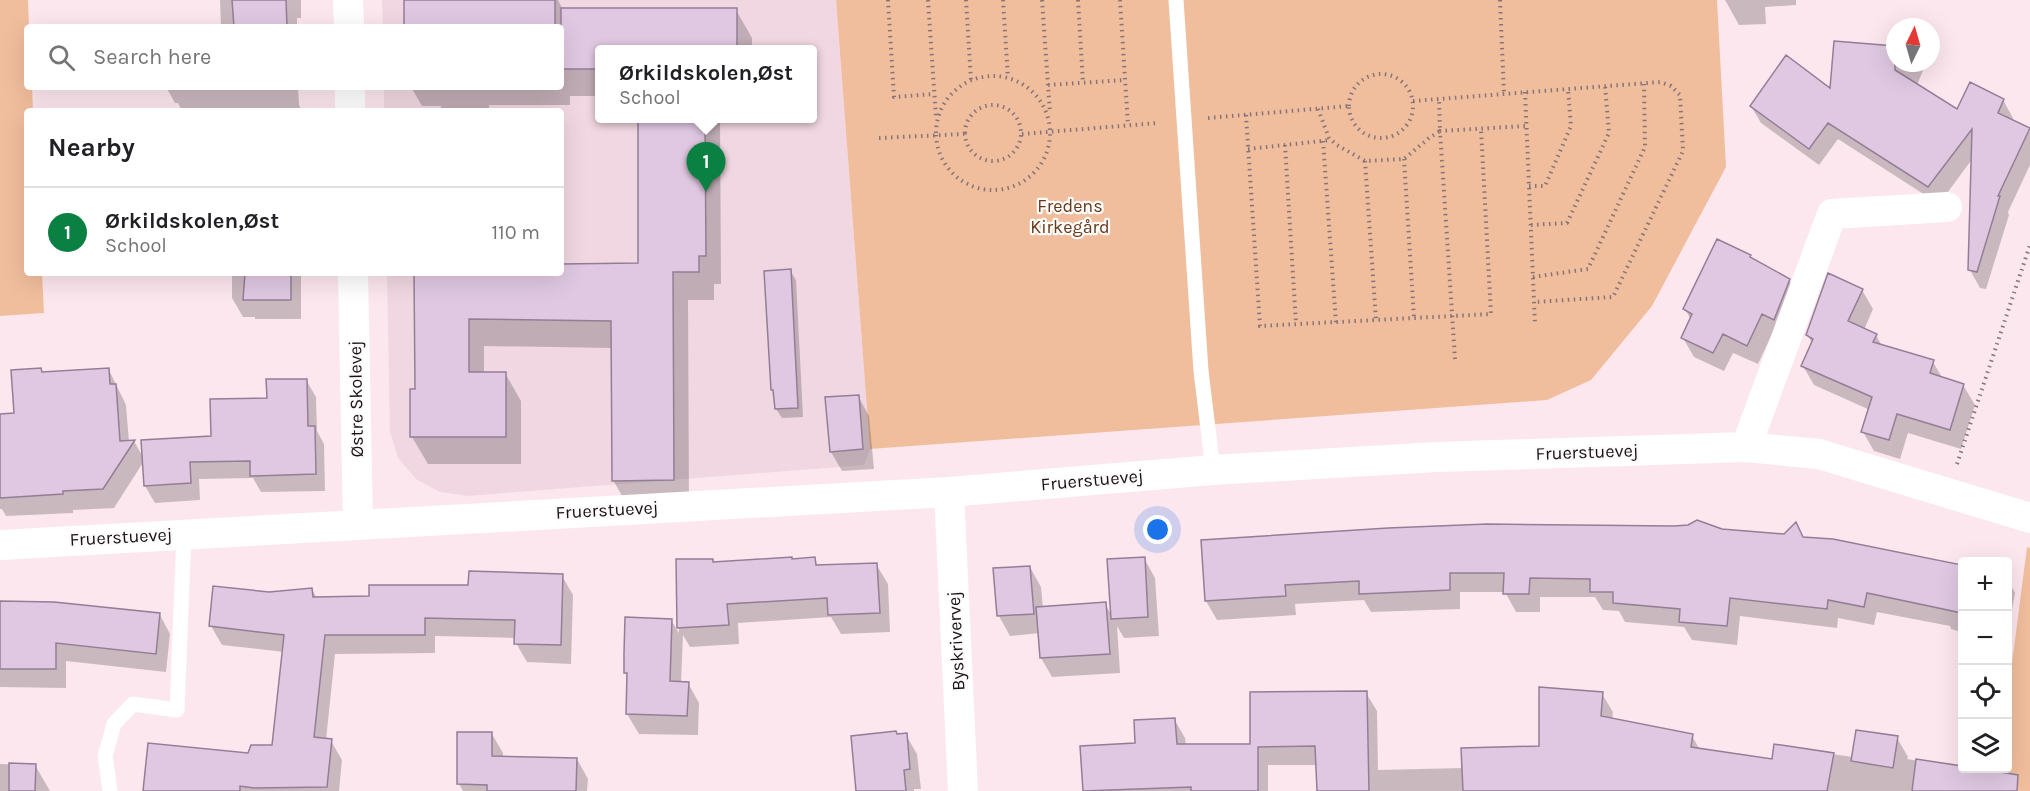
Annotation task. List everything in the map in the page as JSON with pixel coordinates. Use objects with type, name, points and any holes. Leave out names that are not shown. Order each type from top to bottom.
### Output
[{"type":"street","points":[[348,0],[349,24]]},
{"type":"street","points":[[350,90],[351,108]]},
{"type":"street","points":[[1746,447],[1832,214],[1947,207]]},
{"type":"street","name":"Østre Skolevej","points":[[353,276],[358,524]]},
{"type":"street","name":"Fruerstuevej","points":[[0,545],[949,492],[1213,470],[1437,457],[1746,447],[1819,454],[2030,518]]},
{"type":"street","name":"Byskrivervej","points":[[949,492],[963,791]]},
{"type":"lane","points":[[1176,0],[1201,370],[1213,470]]},
{"type":"lane","points":[[110,791],[105,756],[114,724],[133,704],[177,710],[184,534]]},
{"type":"path","points":[[888,0],[894,97],[934,94]]},
{"type":"path","points":[[928,0],[935,135],[939,152],[947,167],[960,180],[976,188],[994,190],[1012,187],[1027,178],[1040,166],[1048,150],[1050,117],[1042,0]]},
{"type":"path","points":[[966,0],[971,80]]},
{"type":"path","points":[[1003,0],[1008,78]]},
{"type":"path","points":[[1078,0],[1083,83]]},
{"type":"path","points":[[1120,0],[1128,125]]},
{"type":"path","points":[[1500,0],[1504,94]]},
{"type":"path","points":[[1384,74],[1403,83],[1410,91],[1413,101],[1413,112],[1403,130],[1394,136],[1384,138],[1373,137],[1356,126],[1349,106],[1350,96],[1363,79],[1384,74]]},
{"type":"path","points":[[936,121],[948,96],[958,87],[983,76],[996,75],[1022,83],[1033,92],[1050,117]]},
{"type":"path","points":[[1048,85],[1125,80]]},
{"type":"path","points":[[1413,101],[1660,82],[1671,86],[1680,95],[1683,151],[1613,297],[1534,302]]},
{"type":"path","points":[[1533,277],[1588,269],[1646,147],[1644,83]]},
{"type":"path","points":[[1531,225],[1567,223],[1609,133],[1605,86]]},
{"type":"path","points":[[1529,186],[1545,186],[1571,126],[1568,89]]},
{"type":"path","points":[[1525,92],[1535,325]]},
{"type":"path","points":[[1439,99],[1455,359]]},
{"type":"path","points":[[993,104],[1002,106],[1017,117],[1022,134],[1015,151],[1007,158],[998,161],[979,158],[971,152],[964,134],[970,116],[976,110],[993,104]]},
{"type":"path","points":[[1318,109],[1323,125],[1332,140],[1365,161],[1404,159],[1440,131],[1526,126]]},
{"type":"path","points":[[1246,115],[1260,326],[1491,314],[1481,129]]},
{"type":"path","points":[[879,138],[964,134]]},
{"type":"path","points":[[1248,148],[1332,140]]},
{"type":"path","points":[[1323,141],[1336,323]]},
{"type":"path","points":[[1285,145],[1296,324]]},
{"type":"path","points":[[1404,159],[1413,318]]},
{"type":"path","points":[[1365,161],[1376,320]]},
{"type":"path","points":[[1948,492],[2030,245]]},
{"type":"shaded area","points":[[382,0],[836,0],[870,449],[864,465],[468,496],[440,492],[416,479],[398,458],[390,432],[387,276],[564,276],[564,108],[384,108],[384,90],[564,90],[564,24],[383,24]]},
{"type":"green space","points":[[0,0],[28,0],[29,24],[24,24],[24,90],[32,90],[33,108],[24,108],[24,276],[42,276],[44,313],[0,316]]},
{"type":"green space","name":"Fredens Kirkegård","points":[[836,0],[1717,0],[1726,167],[1652,306],[1591,380],[1547,400],[870,449]]},
{"type":"green space","points":[[2027,547],[2030,548],[2030,791],[1995,791],[1997,773],[2012,773],[2012,663]]},
{"type":"building","points":[[232,0],[286,0],[287,24],[234,24]]},
{"type":"building","points":[[404,0],[555,0],[555,24],[404,24]]},
{"type":"building","points":[[561,8],[737,8],[737,45],[595,45],[595,69],[564,69],[564,24],[561,24]]},
{"type":"building","points":[[1834,41],[1886,45],[1886,72],[1898,72],[1957,109],[1970,82],[2004,99],[1998,113],[2030,128],[1998,196],[2000,196],[1977,272],[1968,270],[1972,129],[1928,187],[1828,123],[1809,149],[1750,106],[1786,55],[1830,88]]},
{"type":"building","points":[[638,123],[705,123],[706,256],[699,256],[699,272],[673,272],[674,480],[612,481],[611,321],[469,319],[469,372],[506,372],[506,437],[410,437],[410,389],[415,389],[414,276],[564,276],[564,264],[638,263]]},
{"type":"building","points":[[1717,239],[1751,255],[1750,257],[1790,279],[1774,320],[1762,314],[1747,346],[1723,334],[1713,353],[1681,338],[1692,314],[1683,309]]},
{"type":"building","points":[[791,269],[798,408],[775,409],[773,390],[771,390],[764,271]]},
{"type":"building","points":[[1828,273],[1863,289],[1848,321],[1877,334],[1873,342],[1934,360],[1930,373],[1964,384],[1950,430],[1897,414],[1889,440],[1861,432],[1872,397],[1801,366],[1813,339],[1806,335]]},
{"type":"building","points":[[245,276],[291,276],[291,300],[243,300]]},
{"type":"building","points":[[41,368],[42,372],[109,368],[110,384],[116,384],[120,441],[135,440],[103,489],[0,498],[0,414],[14,413],[11,370]]},
{"type":"building","points":[[266,379],[307,379],[308,426],[315,426],[316,474],[250,476],[250,461],[190,462],[191,483],[144,486],[141,440],[211,436],[210,399],[267,398]]},
{"type":"building","points":[[859,395],[863,449],[830,452],[825,397]]},
{"type":"building","points":[[1697,520],[1722,529],[1784,534],[1796,522],[1803,537],[1833,539],[1958,564],[1958,612],[1867,593],[1864,607],[1828,600],[1827,609],[1730,598],[1727,626],[1679,622],[1680,609],[1613,603],[1613,592],[1590,592],[1590,579],[1530,578],[1529,594],[1503,594],[1504,573],[1450,573],[1450,590],[1359,594],[1359,581],[1285,585],[1286,596],[1205,601],[1201,540],[1487,524],[1688,525]]},
{"type":"building","points":[[792,557],[792,559],[815,557],[816,565],[877,563],[880,613],[828,615],[827,598],[727,604],[729,625],[677,628],[676,559],[713,559],[713,562]]},
{"type":"building","points":[[1145,557],[1148,617],[1111,619],[1107,559]]},
{"type":"building","points":[[1030,566],[1034,614],[997,616],[993,568]]},
{"type":"building","points":[[469,571],[563,574],[561,645],[514,644],[515,620],[425,618],[425,635],[325,635],[314,737],[332,739],[327,787],[254,788],[240,786],[240,791],[143,791],[148,743],[248,753],[251,745],[272,745],[284,635],[209,626],[213,586],[269,592],[312,588],[313,597],[369,596],[369,585],[468,585]]},
{"type":"building","points":[[0,601],[54,602],[160,613],[156,654],[56,643],[56,669],[0,669]]},
{"type":"building","points":[[1106,602],[1110,654],[1040,658],[1036,607]]},
{"type":"building","points":[[625,617],[672,619],[670,681],[689,682],[687,716],[626,714]]},
{"type":"building","points":[[1539,687],[1603,692],[1601,716],[1693,734],[1691,747],[1772,759],[1774,744],[1834,753],[1827,791],[1463,791],[1461,748],[1539,746]]},
{"type":"building","points":[[1367,691],[1369,791],[1317,791],[1315,746],[1258,747],[1258,791],[1191,791],[1191,787],[1083,791],[1080,746],[1135,743],[1134,720],[1175,718],[1177,744],[1250,744],[1250,692]]},
{"type":"building","points":[[1856,730],[1898,736],[1893,768],[1851,761]]},
{"type":"building","points":[[896,731],[897,734],[907,733],[910,769],[904,770],[906,791],[856,791],[851,736]]},
{"type":"building","points":[[457,732],[492,732],[492,756],[577,758],[576,791],[487,791],[487,785],[457,784]]},
{"type":"building","points":[[1916,759],[1958,765],[1958,773],[2018,775],[2017,791],[1912,791]]},
{"type":"building","points":[[9,763],[36,764],[35,791],[9,791]]},
{"type":"place","name":"Ørkildskolen,Øst","points":[[706,192]]}]
